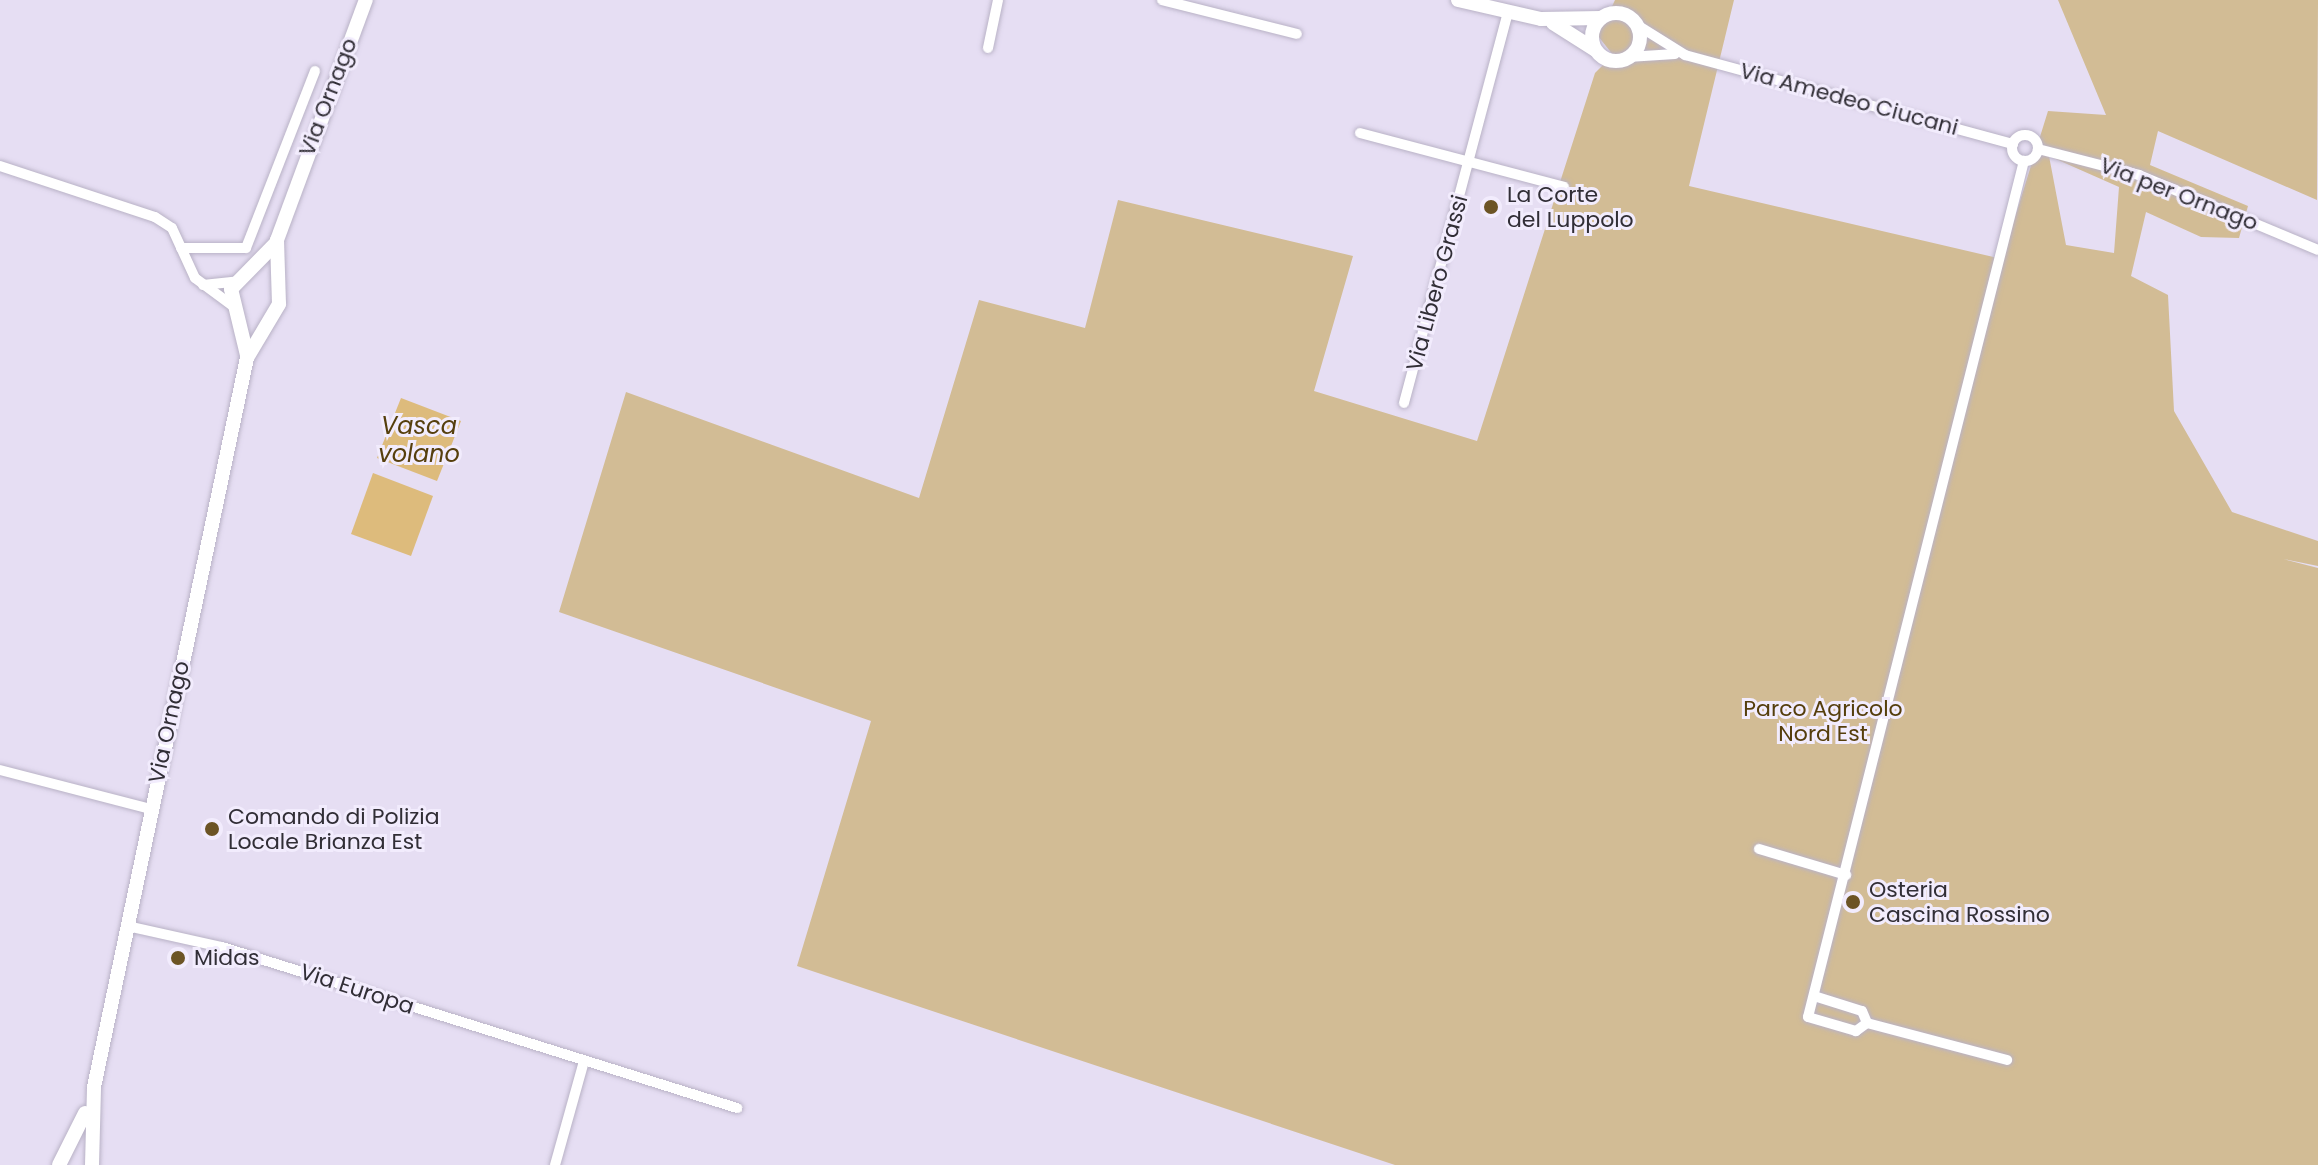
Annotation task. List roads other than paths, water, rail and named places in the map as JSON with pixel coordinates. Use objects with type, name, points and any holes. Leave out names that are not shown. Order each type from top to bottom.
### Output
[{"type":"main road","name":"Via Ornago","points":[[92,1165],[94,1087],[247,358],[279,302],[277,240],[366,0]]},
{"type":"main road","name":"Via Amedeo Ciucani","points":[[1458,0],[1541,19],[1602,17],[1634,22]]},
{"type":"main road","points":[[1594,49],[1592,31],[1613,0]]},
{"type":"main road","points":[[1623,0],[1634,22],[1639,43],[1628,57]]},
{"type":"main road","name":"Via Amedeo Ciucani","points":[[1541,19],[1611,61],[1628,57]]},
{"type":"main road","name":"Via Ornago","points":[[247,358],[236,310],[234,282],[249,271],[277,240]]},
{"type":"main road","points":[[249,271],[266,272],[278,285]]},
{"type":"main road","points":[[236,310],[270,315]]},
{"type":"main road","name":"Via Ornago","points":[[59,1165],[94,1087]]},
{"type":"street","points":[[988,48],[998,0]]},
{"type":"street","points":[[1162,0],[1297,34]]},
{"type":"street","name":"Via Libero Grassi","points":[[1404,403],[1471,162],[1508,12]]},
{"type":"street","name":"Via Amedeo Ciucani","points":[[1634,22],[1685,55]]},
{"type":"street","name":"Via Amedeo Ciucani","points":[[1628,57],[1685,55],[2013,144],[2028,136],[2038,149]]},
{"type":"street","points":[[181,248],[246,248],[315,71]]},
{"type":"street","points":[[303,106],[324,109]]},
{"type":"street","points":[[1360,133],[1564,187]]},
{"type":"street","points":[[2013,144],[2024,161]]},
{"type":"street","points":[[1867,1023],[1856,1031],[1808,1017],[2024,161],[2038,149]]},
{"type":"street","name":"Via per Ornago","points":[[2038,149],[2139,175],[2318,250]]},
{"type":"street","points":[[0,166],[155,217],[172,228],[201,285],[236,310]]},
{"type":"street","points":[[201,285],[234,282]]},
{"type":"street","points":[[0,770],[151,809]]},
{"type":"street","points":[[1759,849],[1846,875]]},
{"type":"street","name":"Via Europa","points":[[127,926],[222,947],[737,1108]]},
{"type":"street","points":[[1814,996],[1862,1011],[1867,1023]]},
{"type":"street","points":[[1867,1023],[2007,1060]]},
{"type":"street","points":[[555,1165],[584,1061]]},
{"type":"water","name":"Vasca volano","points":[[401,398],[461,421],[437,481],[377,458]]},
{"type":"water","name":"Vasca volano","points":[[373,473],[433,496],[411,556],[351,534]]},
{"type":"place","name":"La Corte del Luppolo","points":[[1491,207]]},
{"type":"place","name":"Comando di Polizia Locale Brianza Est","points":[[212,829]]},
{"type":"place","name":"Osteria Cascina Rossino","points":[[1853,902]]},
{"type":"place","name":"Midas","points":[[178,958]]},
{"type":"park label","name":"Parco Agricolo Nord Est","points":[[1823,720]]}]
